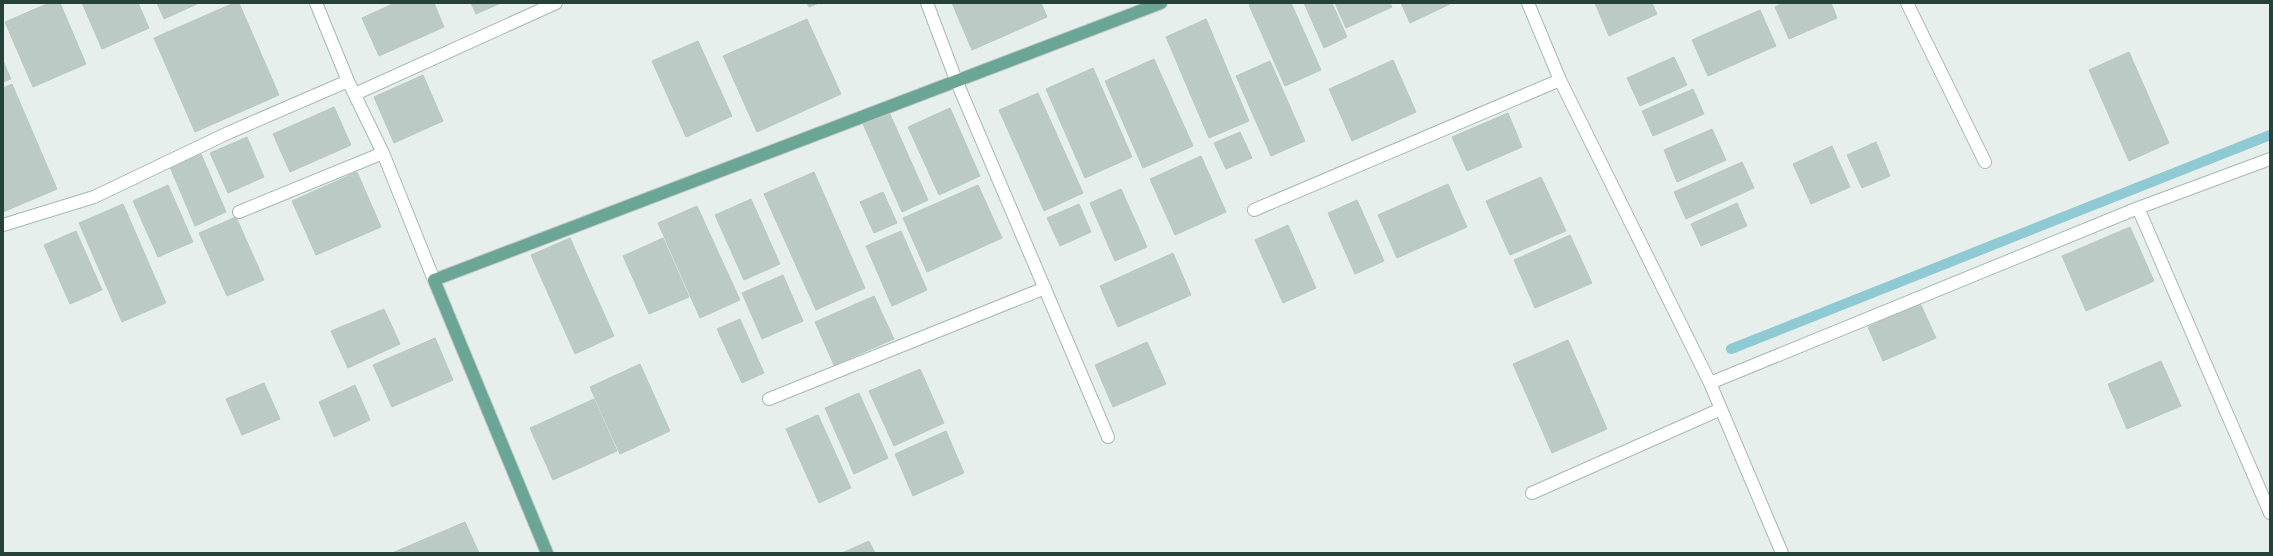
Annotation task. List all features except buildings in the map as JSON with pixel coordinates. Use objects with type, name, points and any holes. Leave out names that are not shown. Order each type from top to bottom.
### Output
[{"type":"main road","points":[[547,553],[484,405],[434,280],[1161,3]]},
{"type":"street","points":[[316,3],[348,81],[383,153],[434,280]]},
{"type":"street","points":[[355,94],[556,3]]},
{"type":"street","points":[[927,3],[956,80],[1108,437]]},
{"type":"street","points":[[1528,3],[1560,80],[1710,383],[1782,553]]},
{"type":"street","points":[[1907,3],[1985,162]]},
{"type":"street","points":[[1254,210],[1560,80]]},
{"type":"street","points":[[3,225],[94,197],[228,133],[348,81]]},
{"type":"street","points":[[239,212],[383,153]]},
{"type":"street","points":[[1710,383],[2138,208],[2270,159]]},
{"type":"street","points":[[2138,208],[2270,513]]},
{"type":"street","points":[[769,399],[1045,288]]},
{"type":"street","points":[[1532,493],[1721,409]]},
{"type":"waterway","points":[[1731,349],[2270,135]]}]
